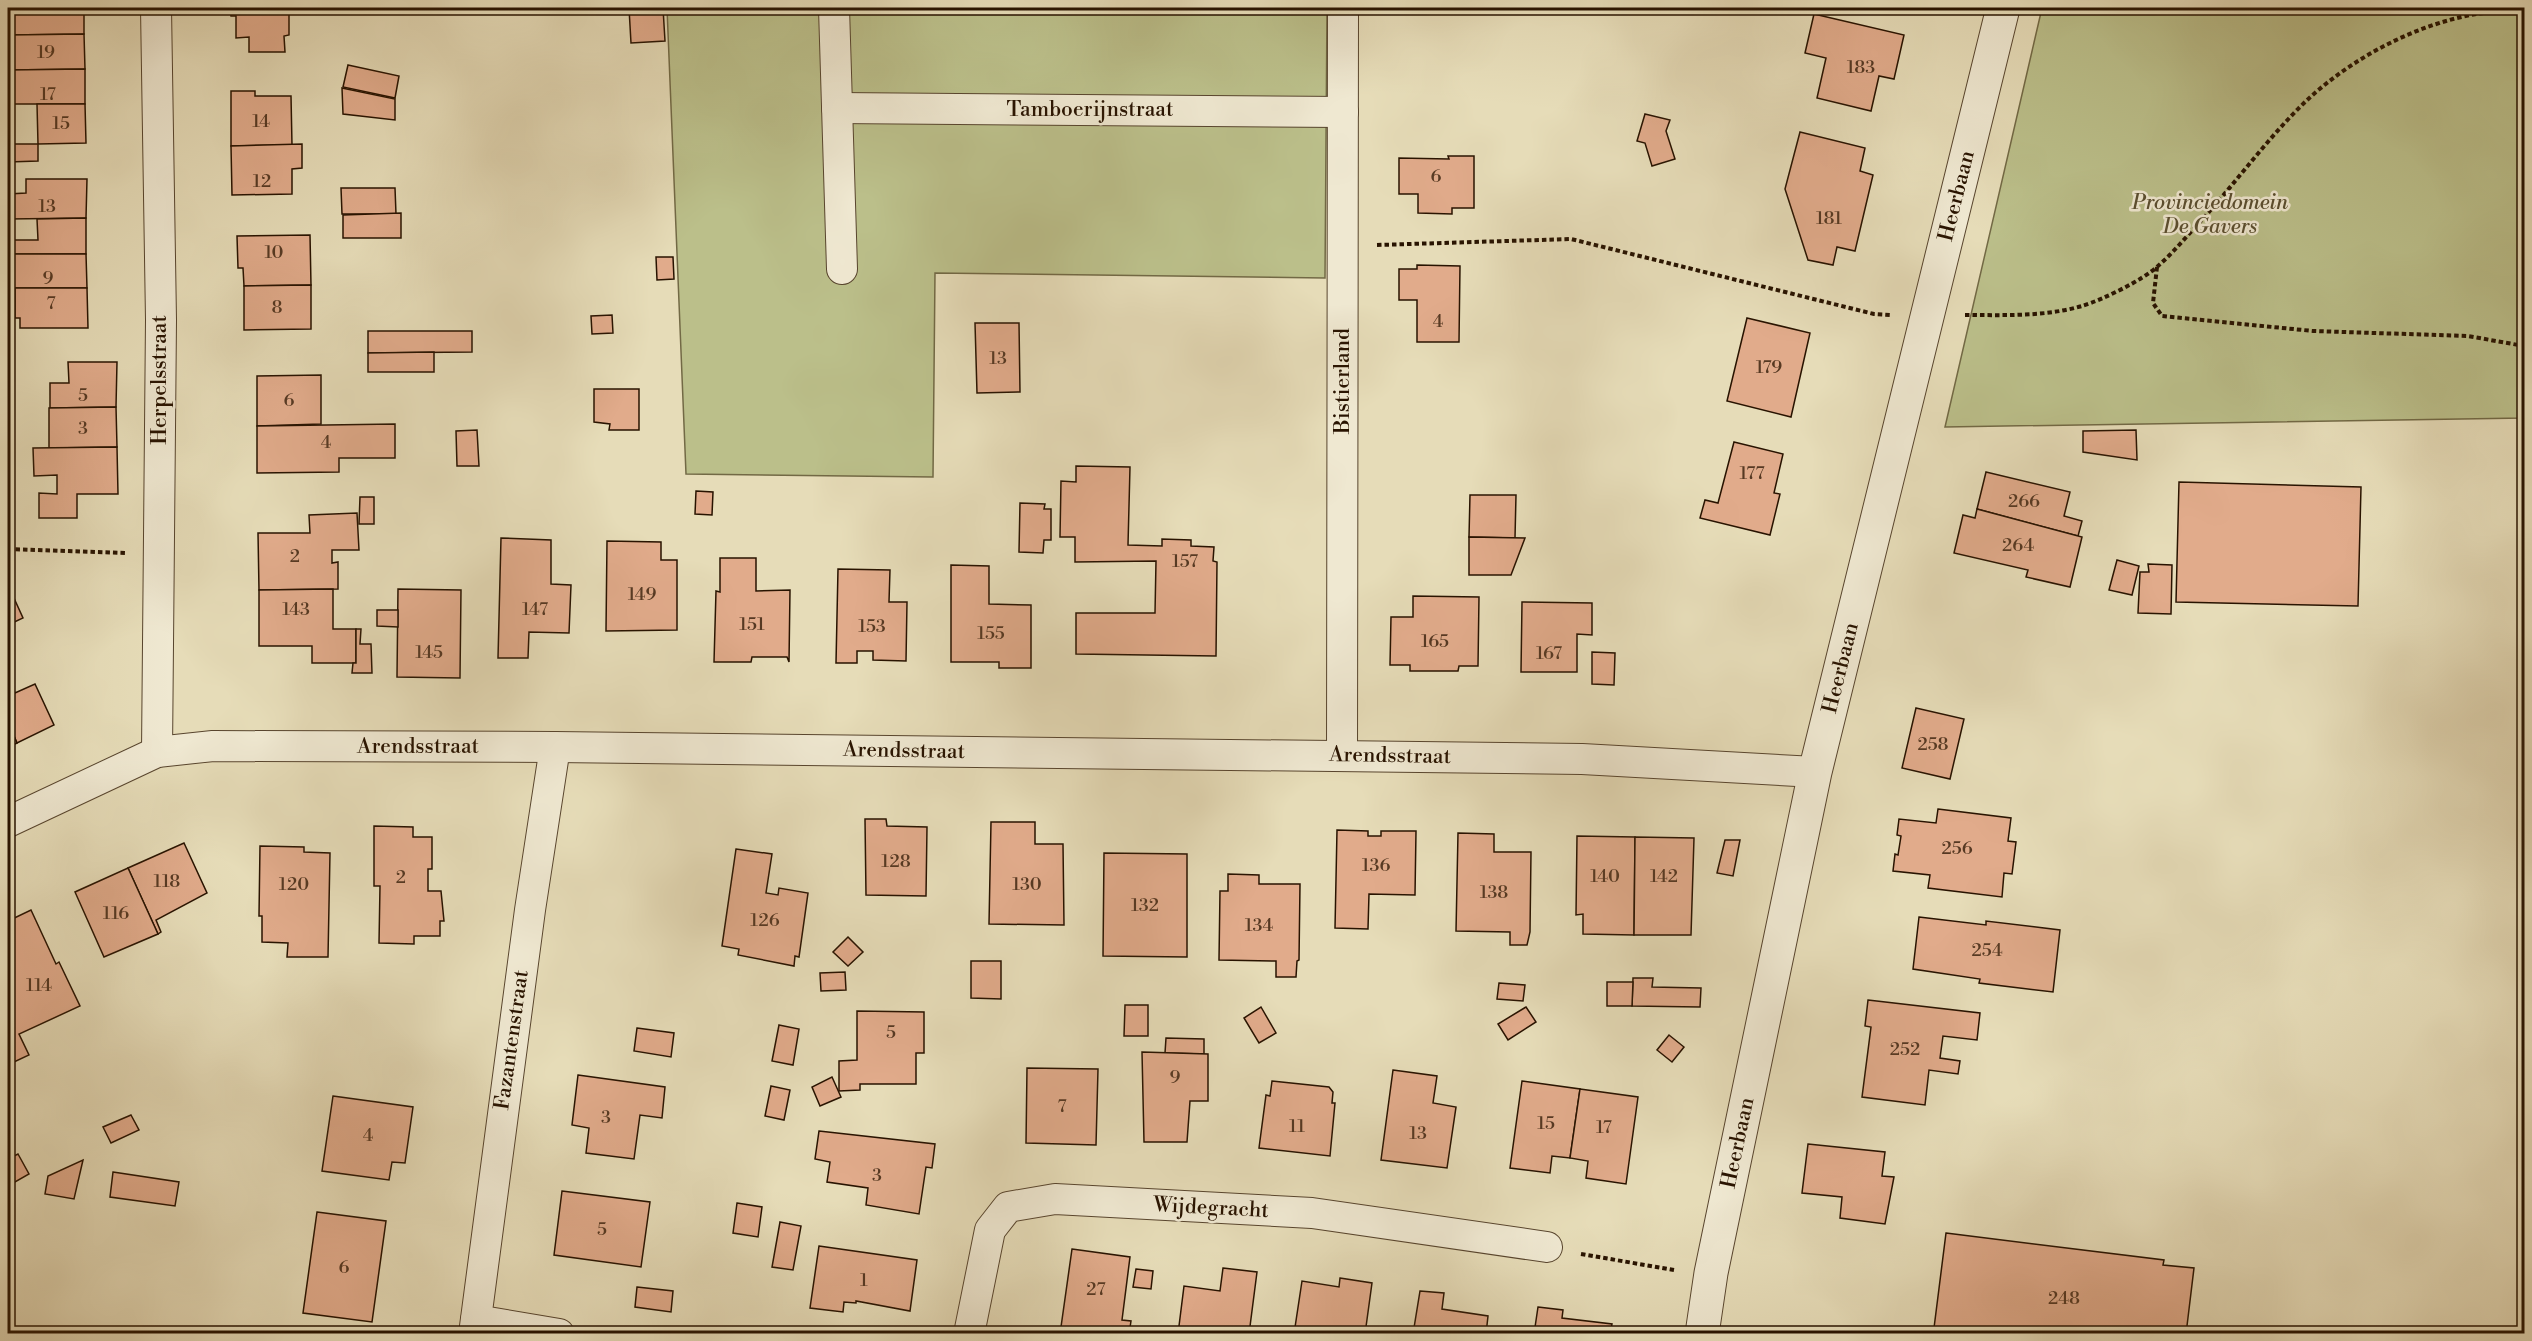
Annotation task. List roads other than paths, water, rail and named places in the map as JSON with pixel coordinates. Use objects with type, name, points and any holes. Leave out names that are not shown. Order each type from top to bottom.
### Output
[{"type":"street","name":"Herpelsstraat","points":[[156,8],[161,320],[157,752]]},
{"type":"street","points":[[834,8],[842,269]]},
{"type":"street","name":"Bistierland","points":[[1342,755],[1343,8]]},
{"type":"street","name":"Heerbaan","points":[[1702,1334],[1711,1273],[1815,771],[2003,8]]},
{"type":"street","name":"Tamboerijnstraat","points":[[837,108],[1343,112]]},
{"type":"street","name":"Arendsstraat","points":[[8,822],[157,752],[213,746],[1342,755],[1582,759],[1815,771]]},
{"type":"street","name":"Fazantenstraat","points":[[475,1327],[530,910],[555,747]]},
{"type":"street","name":"Wijdegracht","points":[[969,1334],[990,1230],[1008,1207],[1055,1199],[1312,1214],[1547,1247]]},
{"type":"street","points":[[475,1327],[559,1334]]},
{"type":"park label","name":"Provinciedomein De Gavers","points":[[2210,215]]}]
